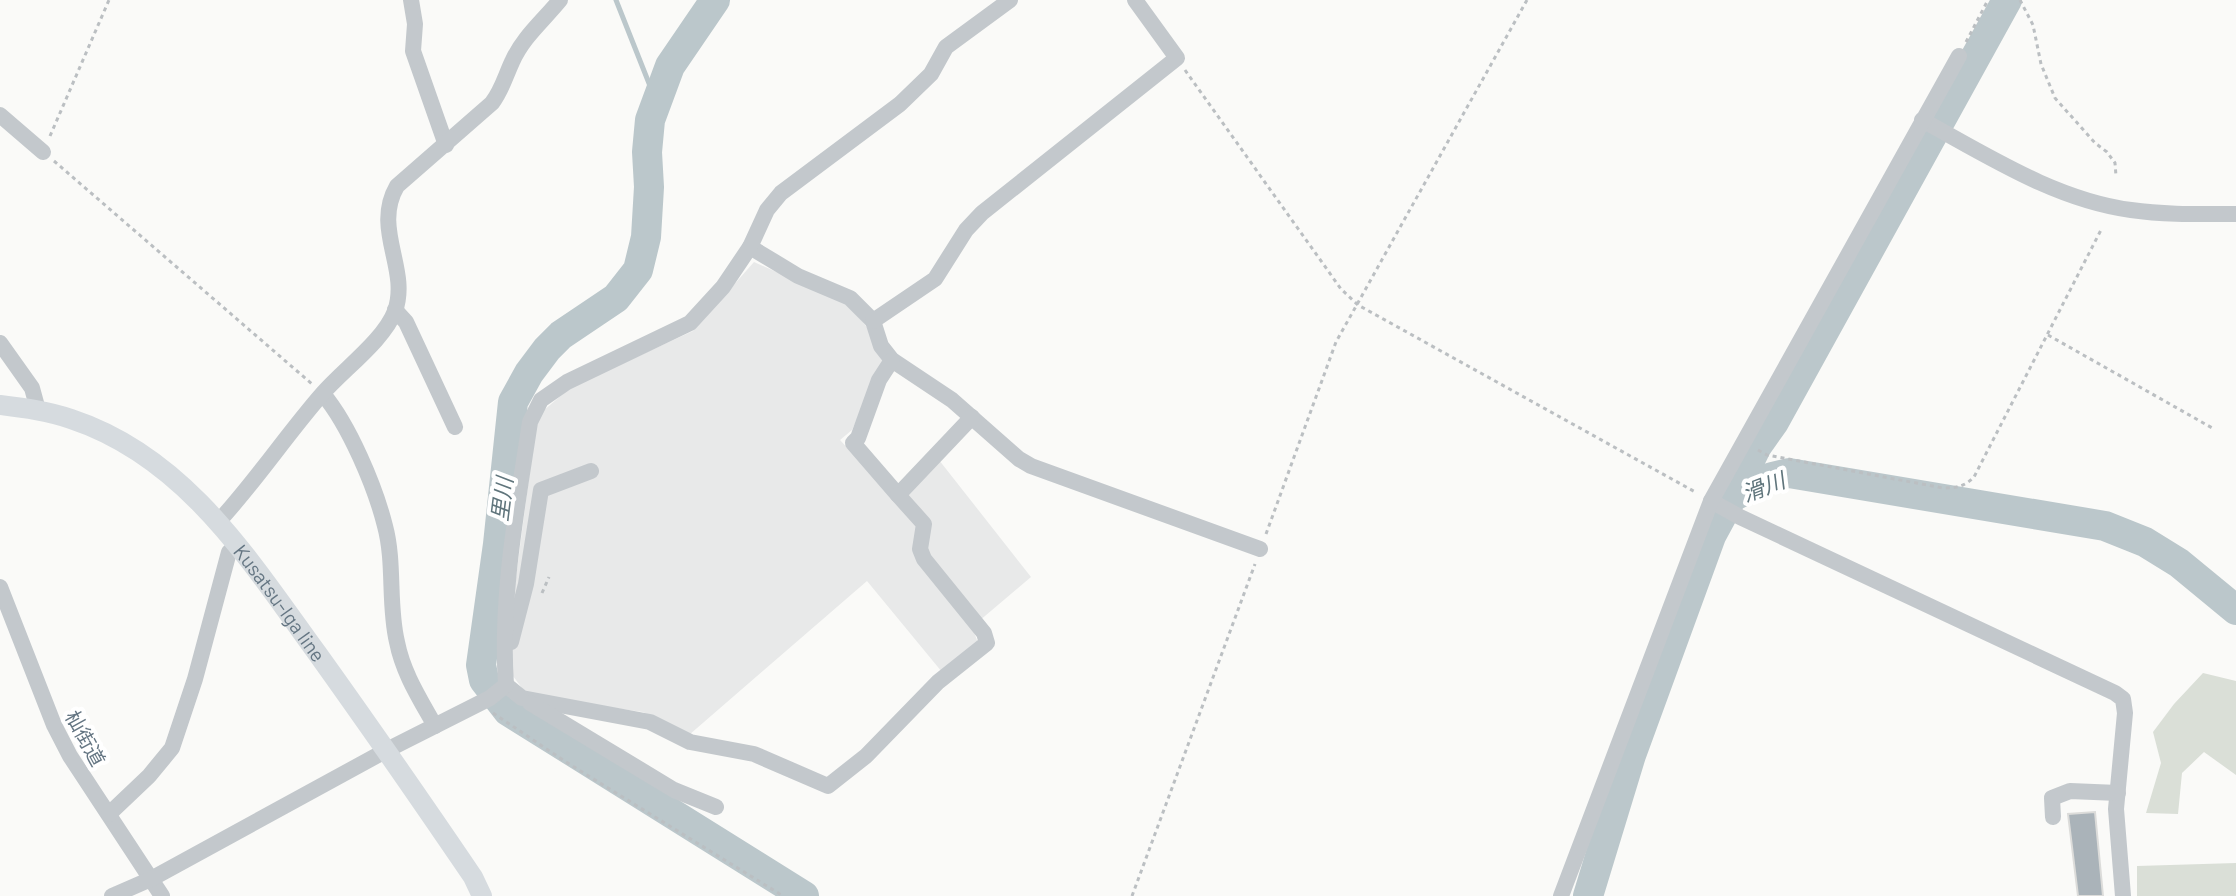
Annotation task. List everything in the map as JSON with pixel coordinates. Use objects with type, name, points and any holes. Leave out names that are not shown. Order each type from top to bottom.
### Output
[{"type":"main road","name":"Kusatsu-Iga line","points":[[0,405],[71,418],[102,431],[178,481],[219,521],[387,750],[473,877],[482,896]]},
{"type":"street","points":[[411,0],[415,24],[413,51],[446,145]]},
{"type":"street","points":[[219,521],[323,394],[378,336],[395,310],[397,278],[387,225],[390,198],[397,186],[492,103],[531,29],[560,0]]},
{"type":"street","points":[[504,662],[515,517],[534,409],[541,400],[567,382],[690,323],[723,287],[750,247],[762,217],[781,193],[900,104],[931,74],[946,47],[1010,0]]},
{"type":"street","points":[[873,321],[935,279],[966,230],[982,213],[1177,58],[1135,0]]},
{"type":"street","points":[[1561,896],[1716,504],[1745,442],[1959,56]]},
{"type":"street","points":[[0,115],[43,152]]},
{"type":"street","points":[[1922,120],[2018,173],[2094,201],[2129,210],[2236,214]]},
{"type":"street","points":[[750,247],[798,276],[850,298],[873,321],[881,346],[892,360],[952,400],[1019,459],[1260,549]]},
{"type":"street","points":[[395,310],[406,322],[455,427]]},
{"type":"street","points":[[0,343],[32,388],[38,410]]},
{"type":"street","points":[[112,896],[151,879],[495,693],[650,722],[690,742],[754,754],[828,786],[866,756],[938,682],[987,643],[984,633],[924,559],[920,549],[924,524],[853,443],[858,438],[879,380],[892,360]]},
{"type":"street","points":[[323,394],[337,411],[357,449],[386,527],[396,642],[408,677],[435,726]]},
{"type":"street","points":[[898,495],[972,417]]},
{"type":"street","points":[[495,693],[526,584],[541,490],[591,471]]},
{"type":"street","points":[[1716,504],[2123,699],[2125,713],[2116,809],[2123,896]]},
{"type":"street","points":[[109,814],[167,756],[181,724],[229,552],[238,545]]},
{"type":"street","name":"杣街道","points":[[0,587],[54,725],[70,756],[162,896]]},
{"type":"street","points":[[522,698],[674,790],[716,807]]},
{"type":"street","points":[[2053,817],[2052,798],[2070,791],[2118,793]]},
{"type":"path","points":[[109,0],[43,152],[323,394]]},
{"type":"path","points":[[1132,896],[1336,342],[1527,0]]},
{"type":"path","points":[[1959,56],[1988,0]]},
{"type":"path","points":[[2020,0],[2033,25],[2041,64],[2055,98],[2095,143],[2107,152],[2115,163],[2116,176]]},
{"type":"path","points":[[1177,58],[1341,289],[1358,305],[1716,504]]},
{"type":"path","points":[[1745,442],[1767,455],[1957,488],[1967,484],[1974,477],[2102,228]]},
{"type":"path","points":[[2048,335],[2214,429]]},
{"type":"path","points":[[495,693],[511,727],[783,896]]},
{"type":"shaded area","points":[[754,262],[846,303],[867,327],[883,360],[852,430],[840,440],[900,505],[939,460],[1031,577],[972,627],[978,643],[942,672],[867,581],[689,735],[643,712],[528,696],[513,676],[512,608],[536,424],[543,411],[571,387],[693,331]]},
{"type":"shaded area","points":[[2203,673],[2236,681],[2236,775],[2204,752],[2182,773],[2178,814],[2146,813],[2161,763],[2153,732]]},
{"type":"shaded area","points":[[2236,863],[2236,896],[2137,896],[2137,866]]},
{"type":"building","points":[[2095,812],[2103,896],[2078,896],[2068,814]]},
{"type":"waterway","points":[[616,0],[656,101]]},
{"type":"waterway","name":"里川","points":[[715,0],[670,66],[650,120],[646,237],[638,270],[616,298],[561,335],[547,349],[513,402],[481,665],[484,680],[508,711],[804,896]]},
{"type":"waterway","points":[[1732,497],[1757,446],[1774,422],[2007,0]]},
{"type":"waterway","name":"滑川","points":[[1588,896],[1631,755],[1711,536],[1732,497],[1772,477],[1789,473],[2105,526],[2145,542],[2179,563],[2236,610]]}]
